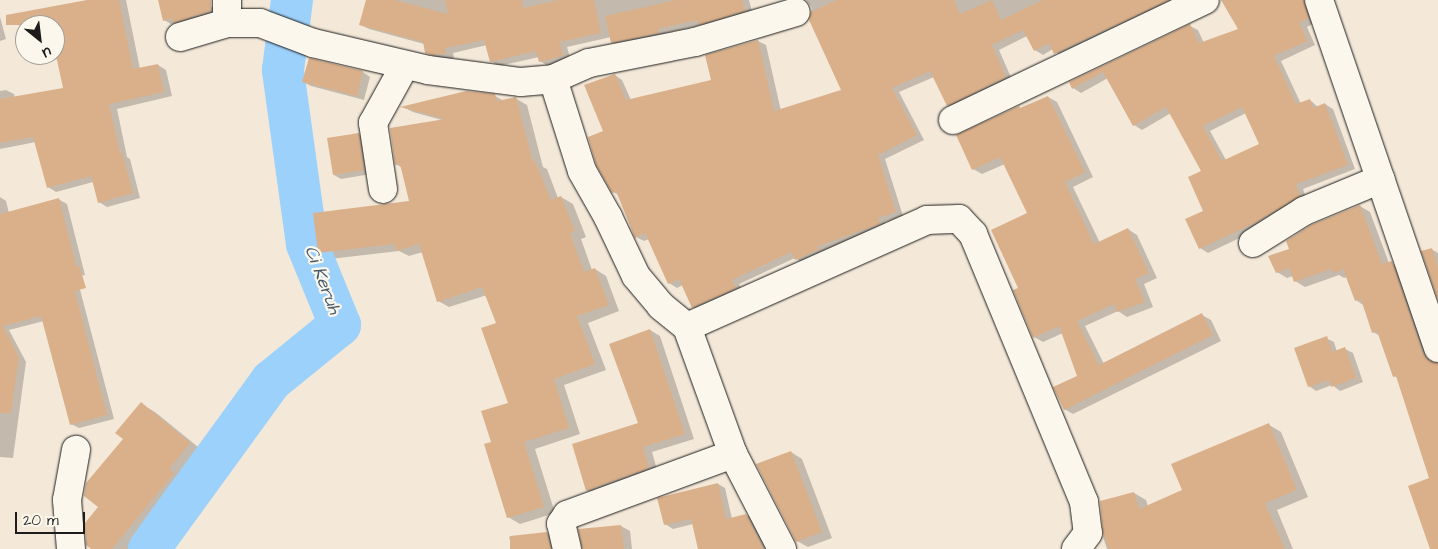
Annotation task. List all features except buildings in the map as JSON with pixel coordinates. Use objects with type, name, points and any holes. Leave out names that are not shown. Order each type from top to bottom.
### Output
[{"type":"street","points":[[953,120],[1205,0]]},
{"type":"street","points":[[1319,0],[1438,348]]},
{"type":"street","points":[[180,37],[227,12],[313,43],[428,70],[521,82],[552,79],[589,63],[695,42],[796,12]]},
{"type":"street","points":[[384,188],[373,123],[406,65]]},
{"type":"street","points":[[552,79],[582,171],[608,217],[636,276],[661,306],[687,327],[733,454],[782,549]]},
{"type":"street","points":[[1253,243],[1304,211],[1381,179]]},
{"type":"street","points":[[687,327],[927,220],[959,219],[973,234],[1084,502],[1088,533],[1076,549]]},
{"type":"street","points":[[71,549],[66,500],[76,450]]},
{"type":"street","points":[[567,549],[562,524],[567,515],[733,454]]},
{"type":"waterway","name":"Ci Keruh","points":[[149,549],[271,381],[340,325],[307,244],[283,70],[292,0]]}]
